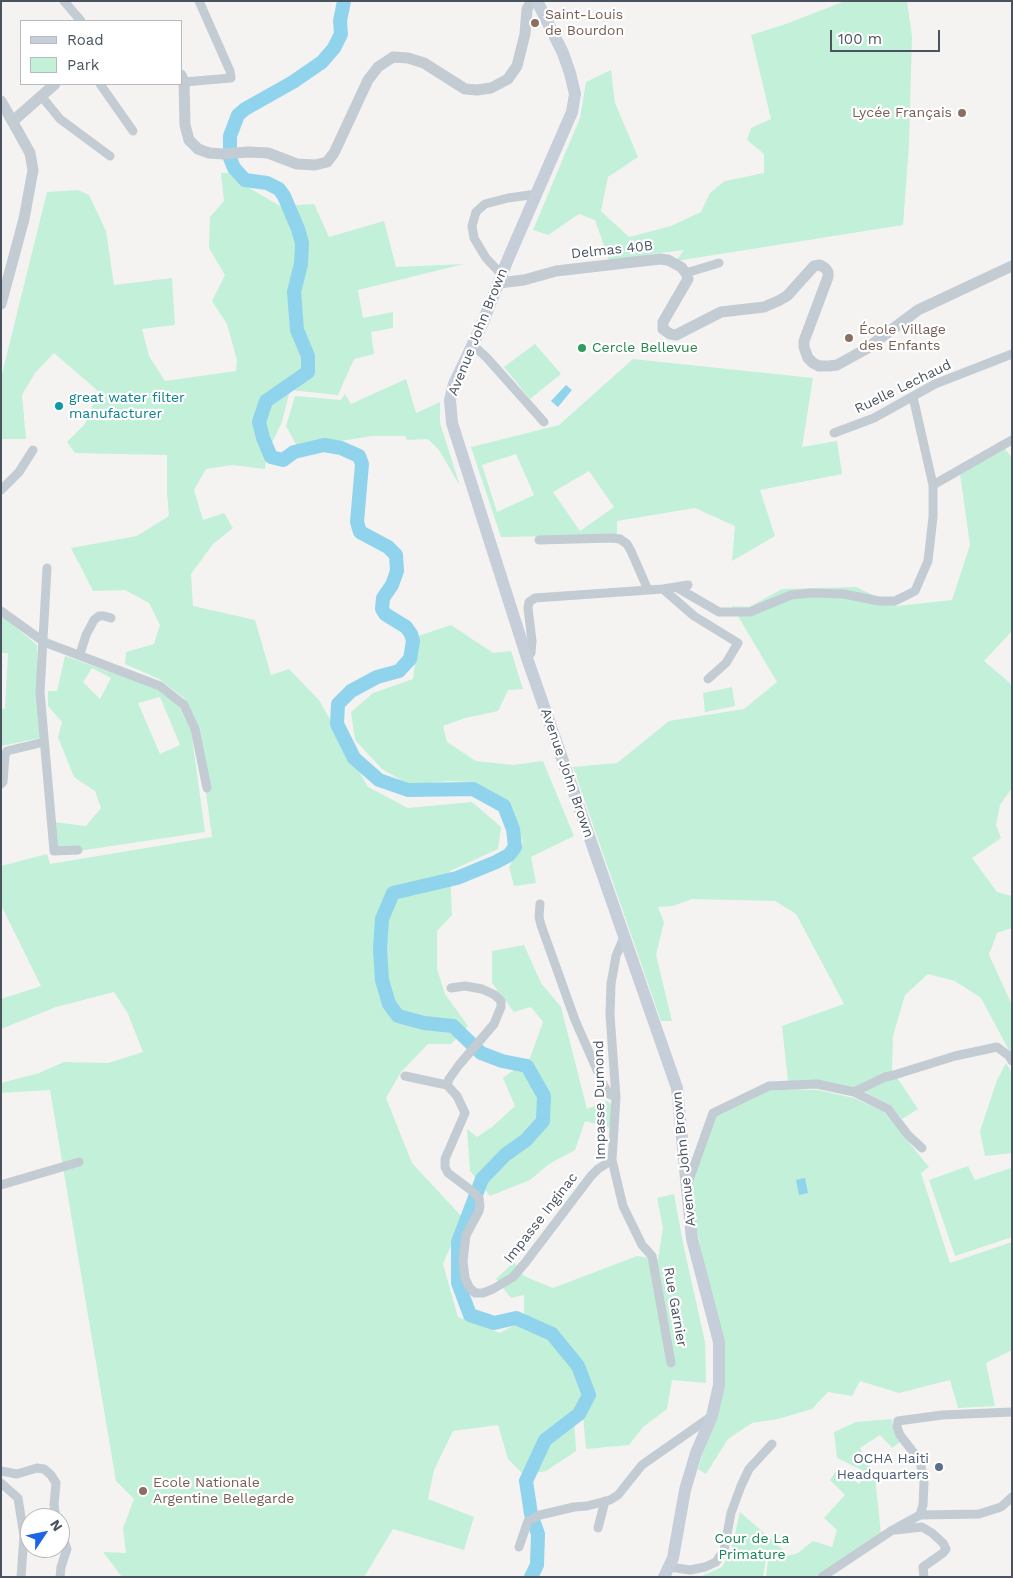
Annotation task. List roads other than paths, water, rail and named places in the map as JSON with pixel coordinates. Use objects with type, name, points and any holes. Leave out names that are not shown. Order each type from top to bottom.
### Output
[{"type":"main road","name":"Avenue John Brown","points":[[536,1],[570,73],[575,94],[572,112],[473,345],[454,384],[450,400],[452,423],[527,658],[677,1088],[692,1239],[719,1342],[719,1386],[712,1416],[696,1453],[685,1490],[669,1572]]},
{"type":"street","points":[[64,1],[80,20]]},
{"type":"street","points":[[199,1],[230,71],[231,78],[182,78],[184,120],[188,140],[198,149],[209,153],[268,152],[297,164],[315,165],[327,162],[334,153],[368,80],[378,67],[393,57],[424,62],[465,88],[477,90],[491,88],[508,78],[517,66],[525,34],[527,9],[530,4],[536,1]]},
{"type":"street","points":[[7,115],[42,97],[54,85]]},
{"type":"street","points":[[101,85],[133,131]]},
{"type":"street","points":[[42,97],[60,119],[110,156]]},
{"type":"street","points":[[1,101],[7,115],[30,153],[33,170],[24,219],[1,304]]},
{"type":"street","points":[[500,279],[474,238],[472,226],[476,212],[484,204],[536,194]]},
{"type":"street","name":"Delmas 40B","points":[[500,279],[524,280],[556,271],[660,259],[677,264],[686,273]]},
{"type":"street","points":[[719,263],[686,273],[688,279],[686,285],[663,322],[663,329],[676,336],[721,312],[764,306],[778,301],[787,296],[814,266],[820,265],[828,272],[827,284],[804,341],[806,353],[813,363],[819,366],[837,365],[866,349],[918,310],[1012,266]]},
{"type":"street","points":[[473,345],[544,422]]},
{"type":"street","name":"Ruelle Lechaud","points":[[834,433],[874,418],[935,384],[1012,354]]},
{"type":"street","points":[[676,587],[719,612],[750,612],[791,595],[811,593],[844,594],[878,601],[895,601],[914,590],[928,561],[933,517],[933,485],[913,397]]},
{"type":"street","points":[[933,485],[1012,440]]},
{"type":"street","points":[[1,490],[19,472],[33,450]]},
{"type":"street","points":[[539,540],[620,539],[627,544],[631,551],[648,590]]},
{"type":"street","points":[[48,568],[40,692],[54,851],[78,850]]},
{"type":"street","points":[[527,658],[531,653],[532,640],[528,608],[529,602],[535,598],[663,589],[688,585]]},
{"type":"street","points":[[663,589],[694,616],[738,643],[726,663],[708,679]]},
{"type":"street","points":[[1,610],[44,642],[80,654],[160,686],[184,705],[195,729],[207,788]]},
{"type":"street","points":[[80,654],[86,635],[94,620],[99,616],[111,618]]},
{"type":"street","points":[[1,784],[3,782],[7,751],[44,742]]},
{"type":"street","points":[[540,904],[539,916],[541,925],[576,1020],[604,1086],[609,1094],[616,1097]]},
{"type":"street","name":"Impasse Dumond","points":[[624,937],[616,956],[611,984],[610,1015],[616,1097],[612,1160],[623,1206],[642,1245],[652,1256]]},
{"type":"street","points":[[405,1076],[447,1085],[449,1079],[494,1024],[501,1007],[501,1001],[489,991],[474,987],[451,988]]},
{"type":"street","points":[[854,1092],[885,1077],[955,1056],[997,1047],[1009,1056],[1012,1061]]},
{"type":"street","points":[[686,1189],[713,1113],[783,1081],[817,1084],[854,1092],[888,1109],[908,1135],[922,1148]]},
{"type":"street","name":"Impasse Inginac","points":[[447,1085],[457,1096],[465,1113],[445,1159],[445,1167],[448,1173],[479,1198],[479,1211],[466,1235],[463,1261],[465,1278],[469,1287],[475,1293],[483,1293],[513,1277],[591,1176],[612,1160]]},
{"type":"street","points":[[1,1185],[79,1162]]},
{"type":"street","name":"Rue Garnier","points":[[652,1256],[671,1363]]},
{"type":"street","points":[[920,1515],[923,1505],[924,1482],[920,1462],[900,1435],[897,1427],[898,1421],[942,1415],[1012,1412]]},
{"type":"street","points":[[520,1547],[528,1521],[540,1515],[610,1500],[618,1495],[642,1465],[712,1416]]},
{"type":"street","points":[[669,1572],[705,1568],[716,1562],[724,1550],[731,1512],[749,1469],[772,1444]]},
{"type":"street","points":[[1,1471],[17,1474],[37,1468],[44,1469],[56,1483],[54,1508]]},
{"type":"street","points":[[1,1483],[18,1498],[24,1536],[21,1577]]},
{"type":"street","points":[[822,1577],[891,1531],[920,1515],[979,1514],[1000,1507],[1012,1497]]},
{"type":"street","points":[[598,1528],[605,1501]]},
{"type":"street","points":[[891,1531],[922,1527],[932,1532],[943,1543],[946,1549],[924,1567],[924,1577]]},
{"type":"street","points":[[60,1577],[64,1558]]},
{"type":"water","points":[[566,385],[572,390],[558,407],[551,401]]},
{"type":"water","points":[[805,1178],[808,1193],[799,1195],[796,1180]]},
{"type":"waterway","points":[[344,1],[340,21],[341,34],[334,48],[322,62],[293,82],[245,109],[238,115],[230,136],[230,158],[234,168],[245,180],[267,183],[279,189],[284,196],[302,243],[301,264],[294,292],[297,330],[308,356],[308,372],[266,401],[259,422],[271,457],[283,460],[294,452],[324,445],[341,448],[359,456],[362,464],[357,522],[360,532],[388,547],[396,555],[397,571],[392,585],[383,598],[382,609],[385,614],[406,627],[411,634],[413,641],[410,659],[399,671],[377,677],[351,691],[338,704],[337,724],[354,758],[379,780],[408,790],[473,789],[504,806],[513,829],[515,847],[509,855],[496,862],[457,878],[393,893],[382,919],[380,949],[382,980],[389,1004],[398,1016],[424,1023],[453,1026],[481,1053],[502,1061],[527,1066],[544,1096],[543,1121],[526,1140],[505,1155],[482,1179],[458,1242],[458,1283],[470,1315],[494,1323],[516,1318],[552,1334],[578,1366],[589,1395],[579,1414],[545,1440],[526,1481],[531,1514],[538,1534],[537,1565],[531,1577]]},
{"type":"place","name":"Saint-Louis de Bourdon","points":[[535,23]]},
{"type":"place","name":"Lycée Français","points":[[962,113]]},
{"type":"place","name":"École Village des Enfants","points":[[849,338]]},
{"type":"place","name":"Cercle Bellevue","points":[[582,348]]},
{"type":"place","name":"great water filter manufacturer","points":[[59,406]]},
{"type":"place","name":"OCHA Haiti Headquarters","points":[[939,1467]]},
{"type":"place","name":"Ecole Nationale Argentine Bellegarde","points":[[143,1491]]},
{"type":"park label","name":"Cour de La Primature","points":[[752,1548]]}]
